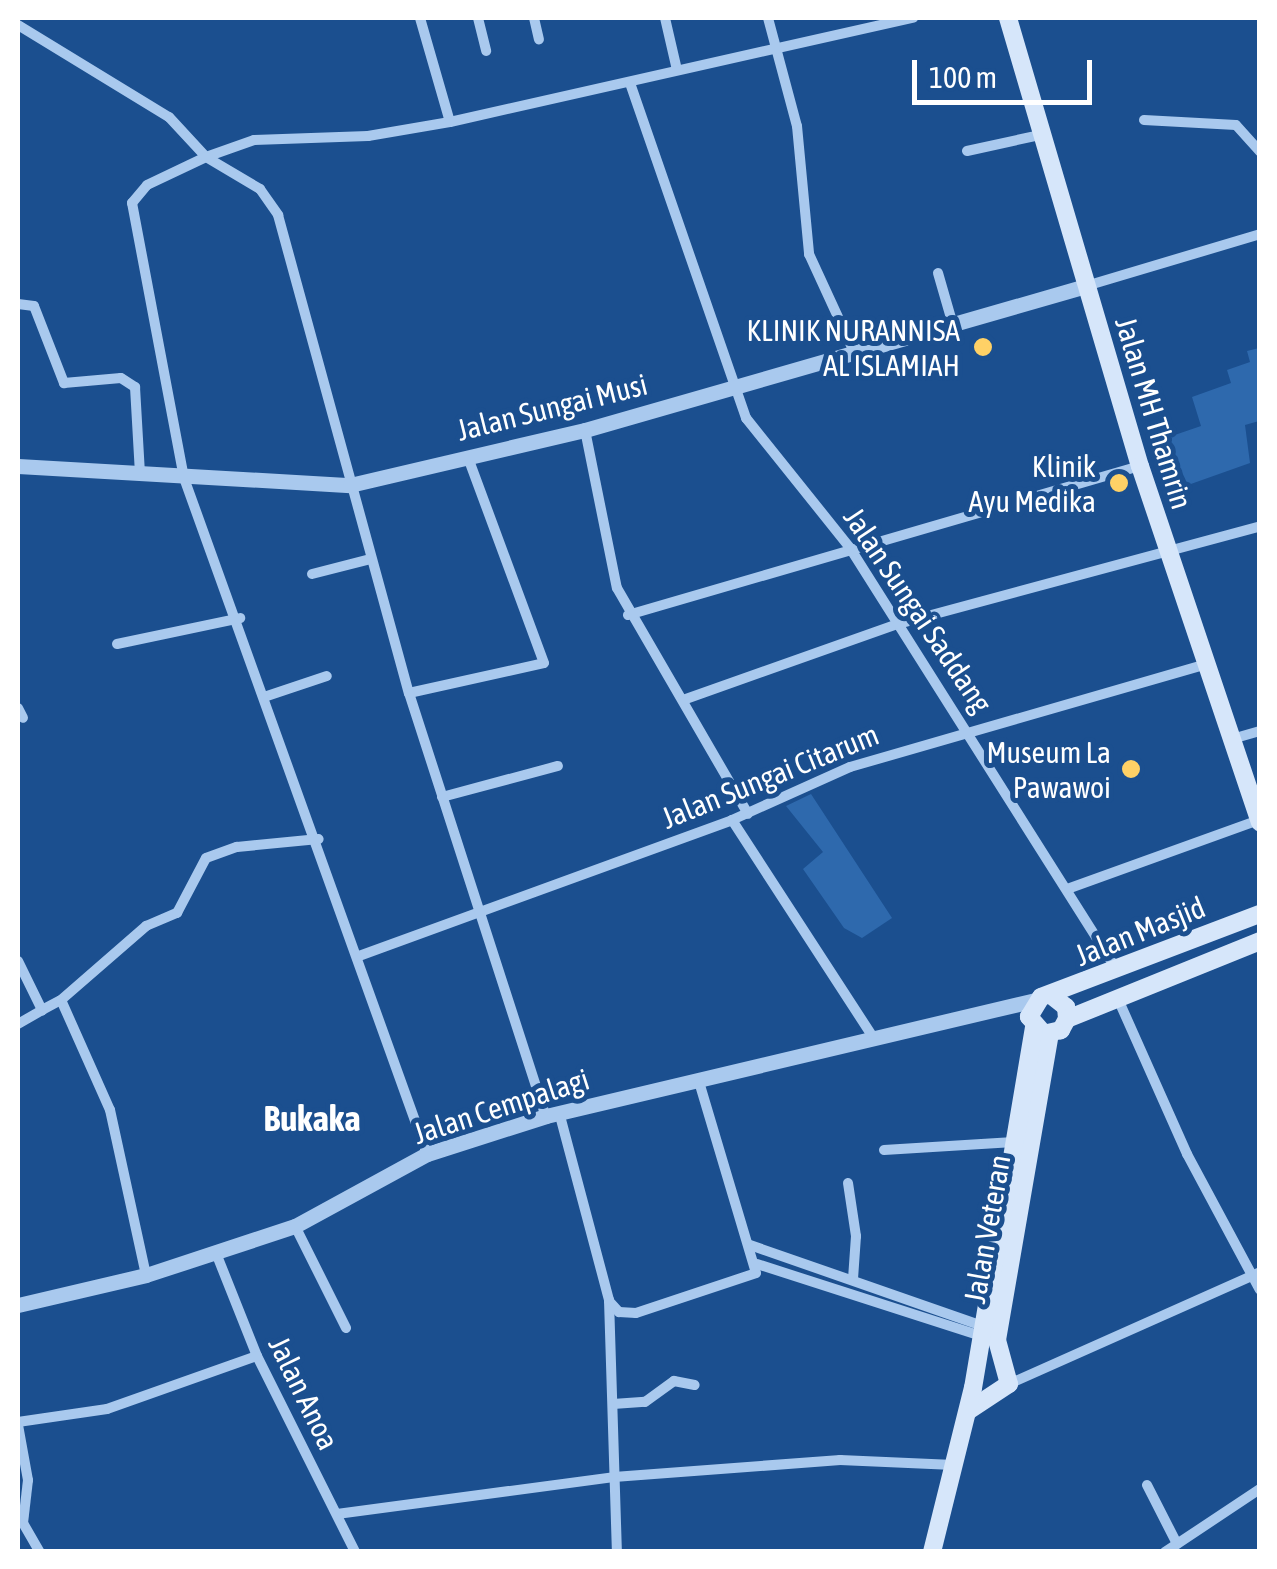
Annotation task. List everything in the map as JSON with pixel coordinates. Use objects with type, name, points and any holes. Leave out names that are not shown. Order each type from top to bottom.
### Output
[{"type":"main road","name":"Jalan MH Thamrin","points":[[1008,18],[1140,466],[1259,821]]},
{"type":"main road","name":"Jalan Masjid","points":[[1037,1014],[1116,969],[1254,916]]},
{"type":"main road","name":"Jalan Masjid","points":[[1037,1014],[1068,1020],[1260,941]]},
{"type":"main road","points":[[1037,1014],[1066,1007],[1068,1020]]},
{"type":"main road","name":"Jalan Veteran","points":[[932,1552],[990,1333],[1033,1068],[1037,1014]]},
{"type":"main road","name":"Jalan Veteran","points":[[1009,1384],[990,1333],[1014,1142],[1033,1068]]},
{"type":"main road","points":[[968,1412],[1009,1384]]},
{"type":"street","points":[[420,18],[450,122]]},
{"type":"street","points":[[478,18],[486,51]]},
{"type":"street","points":[[534,18],[539,39]]},
{"type":"street","points":[[664,18],[677,70]]},
{"type":"street","points":[[768,18],[797,126],[809,254],[855,354]]},
{"type":"street","points":[[427,1154],[240,618],[184,478],[132,203],[147,185],[254,140],[368,136],[450,122],[914,18]]},
{"type":"street","points":[[18,25],[169,117],[206,157],[273,202],[409,694],[553,1114],[609,1300],[617,1552]]},
{"type":"street","name":"Jalan Sungai Saddang","points":[[630,82],[746,418],[850,548],[1070,888],[1116,969]]},
{"type":"street","points":[[1144,120],[1236,125],[1260,152]]},
{"type":"street","points":[[967,150],[1044,134]]},
{"type":"street","points":[[1086,286],[1260,234]]},
{"type":"street","points":[[938,274],[953,325]]},
{"type":"street","name":"Jalan Sungai Musi","points":[[18,466],[350,485],[585,430],[1086,286]]},
{"type":"street","points":[[18,304],[34,306],[64,382],[121,378],[134,386],[140,475]]},
{"type":"street","points":[[585,430],[606,547],[628,615],[684,700],[748,814]]},
{"type":"street","points":[[409,694],[544,663],[468,457]]},
{"type":"street","points":[[628,615],[1140,466]]},
{"type":"street","points":[[684,700],[898,624],[1260,526]]},
{"type":"street","points":[[312,574],[371,559]]},
{"type":"street","points":[[117,644],[240,618]]},
{"type":"street","name":"Jalan Sungai Citarum","points":[[359,956],[748,814],[850,767],[968,729],[1206,664]]},
{"type":"street","points":[[267,696],[327,676]]},
{"type":"street","points":[[1232,739],[1260,731]]},
{"type":"street","points":[[442,797],[558,766]]},
{"type":"street","points":[[732,820],[876,1040]]},
{"type":"street","points":[[1070,888],[1259,821]]},
{"type":"street","points":[[18,1024],[61,1000],[146,926],[176,913],[206,858],[319,839]]},
{"type":"street","points":[[18,961],[42,1010]]},
{"type":"street","points":[[61,1000],[110,1110],[146,1275]]},
{"type":"street","points":[[1118,1000],[1260,1290]]},
{"type":"street","name":"Jalan Cempalagi","points":[[18,1305],[146,1275],[295,1226],[427,1154],[553,1114],[876,1040],[1037,1014]]},
{"type":"street","points":[[609,1300],[619,1312],[636,1313],[751,1279],[757,1264],[698,1079]]},
{"type":"street","points":[[884,1150],[1014,1142]]},
{"type":"street","points":[[848,1184],[856,1236],[853,1278]]},
{"type":"street","points":[[295,1226],[346,1328]]},
{"type":"street","points":[[750,1246],[853,1278],[990,1333]]},
{"type":"street","name":"Jalan Anoa","points":[[216,1253],[256,1356],[355,1552]]},
{"type":"street","points":[[757,1264],[990,1333]]},
{"type":"street","points":[[1009,1384],[1255,1274]]},
{"type":"street","points":[[40,1552],[23,1523],[28,1480],[18,1424],[107,1410],[256,1356]]},
{"type":"street","points":[[614,1404],[645,1402],[674,1381],[695,1385]]},
{"type":"street","points":[[337,1514],[614,1477],[840,1460],[954,1465]]},
{"type":"street","points":[[1147,1485],[1177,1544]]},
{"type":"street","points":[[1165,1552],[1260,1488]]},
{"type":"shaded area","points":[[1259,348],[1259,421],[1245,425],[1250,463],[1188,485],[1166,438],[1201,426],[1192,397],[1231,383],[1227,370],[1250,362],[1247,351]]},
{"type":"shaded area","points":[[811,794],[892,918],[862,938],[844,928],[803,869],[823,852],[786,806]]},
{"type":"place","name":"KLINIK NURANNISA AL ISLAMIAH","points":[[983,347]]},
{"type":"place","name":"Klinik Ayu Medika","points":[[1119,483]]},
{"type":"place","name":"Museum La Pawawoi","points":[[1131,769]]},
{"type":"district","name":"Bukaka","points":[[312,1118]]}]
